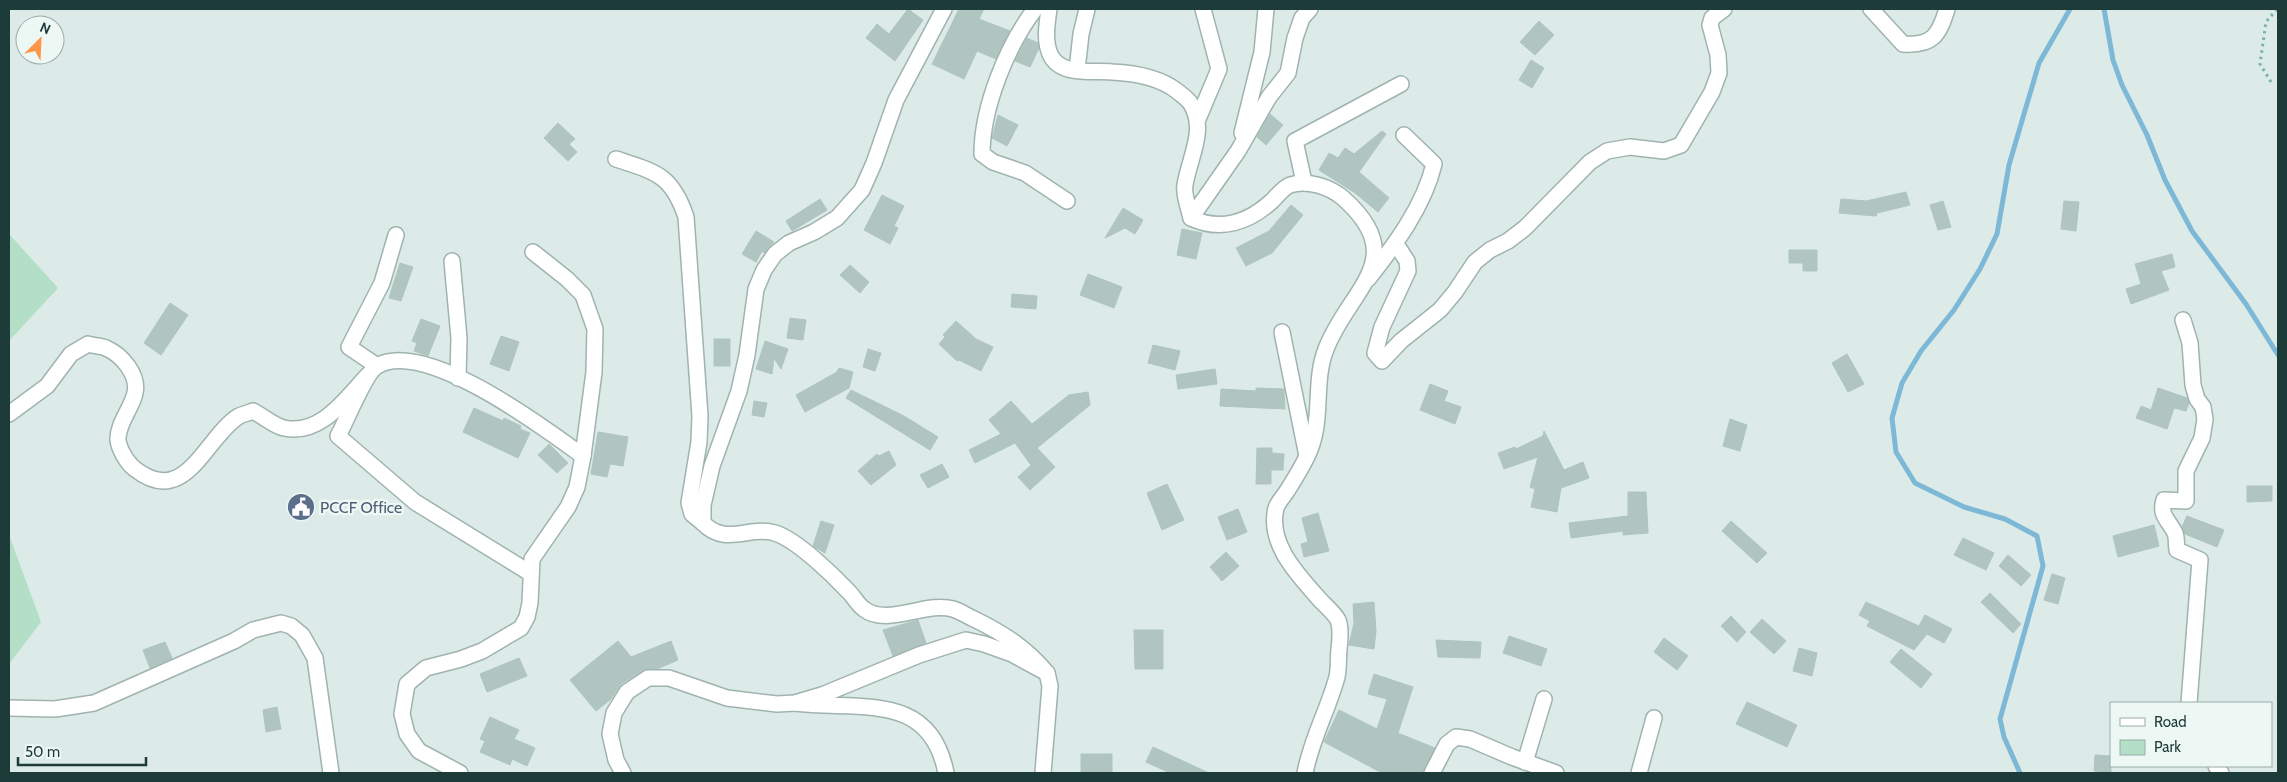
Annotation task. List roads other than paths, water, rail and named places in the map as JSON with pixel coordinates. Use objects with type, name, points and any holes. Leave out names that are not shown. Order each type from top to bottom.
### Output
[{"type":"street","points":[[703,523],[703,505],[712,466],[739,390],[747,355],[756,289],[764,270],[775,254],[789,243],[814,232],[837,218],[862,190],[874,163],[896,100],[944,9]]},
{"type":"street","points":[[1035,9],[1010,49],[999,74],[982,138],[982,154],[993,162],[1025,173],[1067,201]]},
{"type":"street","points":[[1049,9],[1045,32],[1050,55],[1059,65],[1076,70],[1146,76],[1162,82],[1191,102],[1198,119]]},
{"type":"street","points":[[1076,70],[1087,9]]},
{"type":"street","points":[[1191,218],[1184,187],[1197,141],[1198,119],[1219,69],[1203,9]]},
{"type":"street","points":[[1238,151],[1262,52],[1266,9]]},
{"type":"street","points":[[1191,218],[1238,151],[1269,98],[1288,73],[1299,24],[1310,9]]},
{"type":"street","points":[[1396,244],[1407,261],[1408,271],[1382,327],[1375,353],[1382,361],[1401,341],[1440,310],[1455,292],[1475,262],[1525,228],[1590,162],[1607,151],[1630,147],[1664,151],[1680,145],[1712,92],[1719,73],[1718,56],[1710,25],[1712,18],[1724,9]]},
{"type":"street","points":[[1871,9],[1903,44],[1918,45],[1932,39],[1941,29],[1947,9]]},
{"type":"street","points":[[1304,182],[1295,141],[1402,84]]},
{"type":"street","points":[[1365,282],[1396,244],[1430,181],[1434,164],[1404,135]]},
{"type":"street","points":[[616,159],[645,168],[663,178],[675,190],[686,217],[700,416],[699,442],[689,503],[692,514],[711,532],[730,535],[773,532],[788,539],[826,570],[864,610],[884,616],[926,608],[953,609],[1013,640],[1030,654],[1047,673],[1050,686],[1043,773]]},
{"type":"street","points":[[1191,218],[1201,223],[1225,226],[1246,220],[1261,211],[1288,185],[1304,182],[1316,184],[1341,196],[1363,217],[1371,233],[1375,250],[1373,267],[1335,329],[1320,367],[1317,429],[1306,456],[1276,507],[1276,534],[1296,572],[1338,621],[1340,641],[1337,675],[1305,773]]},
{"type":"street","points":[[372,371],[349,347],[382,283],[396,235]]},
{"type":"street","points":[[460,773],[419,751],[407,734],[402,714],[407,684],[426,668],[461,659],[482,651],[521,628],[527,617],[530,603],[532,559],[568,507],[578,486],[583,456],[594,372],[595,329],[583,295],[568,279],[533,252]]},
{"type":"street","points":[[452,261],[459,338],[458,378]]},
{"type":"street","points":[[2183,320],[2190,343],[2192,385],[2197,399],[2203,407],[2204,430],[2186,471],[2186,501],[2164,500],[2162,507],[2163,515],[2176,534],[2177,550],[2200,560],[2189,702]]},
{"type":"street","points":[[1282,332],[1306,456]]},
{"type":"street","points":[[9,414],[47,386],[71,354],[88,344],[105,348],[118,355],[131,370],[135,384],[135,393],[118,439],[121,450],[134,468],[150,478],[168,480],[182,477],[240,416],[253,411],[283,428],[300,429],[325,420],[372,371],[395,361],[418,363],[458,378],[511,404],[583,456]]},
{"type":"street","points":[[372,371],[338,436],[415,502],[530,573]]},
{"type":"street","points":[[9,708],[55,709],[94,703],[234,641],[253,630],[280,623],[291,626],[302,635],[315,658],[331,773]]},
{"type":"street","points":[[795,703],[822,695],[918,656],[966,640],[1012,654],[1047,673]]},
{"type":"street","points":[[623,773],[616,760],[610,734],[614,713],[627,692],[648,678],[670,678],[727,698],[776,704],[795,703],[820,706],[884,708],[903,714],[917,721],[934,739],[939,746],[946,773]]},
{"type":"street","points":[[1525,762],[1544,699]]},
{"type":"street","points":[[1639,773],[1654,718]]},
{"type":"street","points":[[1432,773],[1446,744],[1456,737],[1470,739],[1556,773]]},
{"type":"waterway","points":[[2020,773],[2004,737],[2000,719],[2043,566],[2037,536],[2005,519],[1964,507],[1915,483],[1896,452],[1892,418],[1902,383],[1921,351],[1954,310],[1980,269],[1997,234],[2009,165],[2039,63],[2070,9]]},
{"type":"waterway","points":[[2104,9],[2113,60],[2122,85],[2147,135],[2165,180],[2192,231],[2246,304],[2278,355]]},
{"type":"place","name":"PCCF Office","points":[[301,507]]}]
